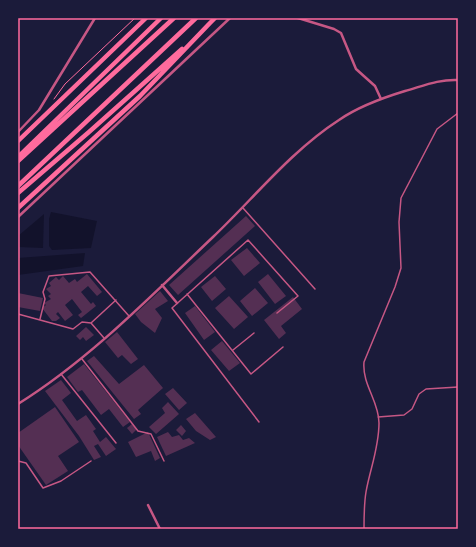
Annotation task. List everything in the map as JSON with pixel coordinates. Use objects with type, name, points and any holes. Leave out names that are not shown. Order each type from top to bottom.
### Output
[{"type":"highway","points":[[18,141],[146,18]]},
{"type":"highway","points":[[18,157],[161,18]]},
{"type":"highway","points":[[18,161],[174,18]]},
{"type":"highway","points":[[18,186],[196,18]]},
{"type":"highway","points":[[18,208],[140,96],[215,18]]},
{"type":"highway","points":[[18,193],[89,132],[210,23]]},
{"type":"street","points":[[18,132],[29,122],[45,102],[94,18]]},
{"type":"street","points":[[18,217],[230,18]]},
{"type":"street","points":[[298,18],[341,33],[356,69],[375,86],[381,99]]},
{"type":"street","points":[[18,404],[61,374],[130,316],[243,208],[295,155],[338,120],[363,106],[381,99],[434,82],[458,80]]},
{"type":"street","points":[[162,285],[177,303]]},
{"type":"street","points":[[148,505],[160,529]]},
{"type":"lane","points":[[364,529],[366,492],[376,456],[378,417],[376,406],[365,379],[364,366],[401,268],[399,222],[401,198],[438,129],[458,113]]},
{"type":"lane","points":[[243,208],[316,289]]},
{"type":"lane","points":[[259,422],[172,308],[248,240],[298,296],[277,313]]},
{"type":"lane","points":[[40,319],[45,299],[43,292],[49,276],[90,272],[130,316]]},
{"type":"lane","points":[[187,294],[252,374],[283,347]]},
{"type":"lane","points":[[91,323],[116,300]]},
{"type":"lane","points":[[18,314],[73,329],[82,322],[91,323],[104,338]]},
{"type":"lane","points":[[232,350],[254,333]]},
{"type":"lane","points":[[81,357],[138,431],[151,434],[164,460]]},
{"type":"lane","points":[[61,374],[116,443]]},
{"type":"lane","points":[[378,417],[404,415],[412,409],[419,394],[426,389],[458,388]]},
{"type":"lane","points":[[18,461],[26,464],[43,488],[61,481],[91,461]]},
{"type":"path","points":[[45,102],[51,103],[65,84],[135,18]]},
{"type":"shaded area","points":[[51,212],[97,221],[91,248],[52,250],[49,246],[49,219]]},
{"type":"shaded area","points":[[44,214],[43,248],[18,247],[18,236]]},
{"type":"shaded area","points":[[85,253],[83,266],[18,275],[18,258]]},
{"type":"building","points":[[246,216],[255,226],[178,295],[169,285]]},
{"type":"building","points":[[247,248],[260,263],[244,276],[231,260]]},
{"type":"building","points":[[87,274],[102,292],[97,296],[88,286],[81,292],[91,304],[93,302],[96,306],[81,318],[78,315],[82,312],[72,299],[65,305],[73,315],[65,321],[58,312],[56,314],[60,318],[56,321],[52,321],[42,308],[46,305],[44,303],[51,299],[48,296],[51,294],[46,289],[51,286],[49,283],[56,277],[59,280],[63,276],[69,283],[75,279],[77,282]]},
{"type":"building","points":[[268,274],[286,296],[275,304],[258,282]]},
{"type":"building","points":[[215,276],[226,289],[212,301],[201,287]]},
{"type":"building","points":[[255,288],[268,303],[252,316],[240,301]]},
{"type":"building","points":[[160,291],[168,301],[155,309],[162,318],[155,333],[141,322],[135,314]]},
{"type":"building","points":[[18,293],[43,298],[40,311],[18,307]]},
{"type":"building","points":[[229,296],[248,317],[234,329],[215,308]]},
{"type":"building","points":[[293,297],[302,309],[281,326],[286,333],[279,339],[264,320]]},
{"type":"building","points":[[195,306],[215,332],[204,340],[185,313]]},
{"type":"building","points":[[86,327],[94,335],[86,341],[83,337],[80,340],[76,336]]},
{"type":"building","points":[[117,332],[138,359],[131,364],[122,355],[118,358],[105,342]]},
{"type":"building","points":[[222,341],[240,363],[229,371],[211,350]]},
{"type":"building","points":[[94,356],[119,384],[144,365],[163,388],[138,410],[141,414],[134,419],[87,361]]},
{"type":"building","points":[[84,364],[130,422],[123,427],[109,409],[101,415],[82,390],[78,392],[67,377]]},
{"type":"building","points":[[61,380],[71,393],[62,400],[77,421],[86,415],[96,429],[93,431],[100,442],[106,437],[116,449],[106,456],[98,444],[94,446],[101,457],[94,460],[79,436],[45,391]]},
{"type":"building","points":[[173,388],[187,403],[179,410],[165,394]]},
{"type":"building","points":[[168,402],[179,414],[156,434],[149,427],[165,413],[162,408]]},
{"type":"building","points":[[55,407],[79,442],[58,456],[68,471],[46,485],[18,445],[18,433]]},
{"type":"building","points":[[195,413],[216,437],[210,440],[196,431],[186,419]]},
{"type":"building","points":[[132,424],[137,429],[132,434],[127,428]]},
{"type":"building","points":[[181,425],[186,431],[182,436],[176,430]]},
{"type":"building","points":[[148,432],[160,458],[155,461],[151,451],[136,457],[128,442]]},
{"type":"building","points":[[168,432],[172,437],[179,435],[183,440],[189,438],[195,443],[166,456],[157,437]]}]
